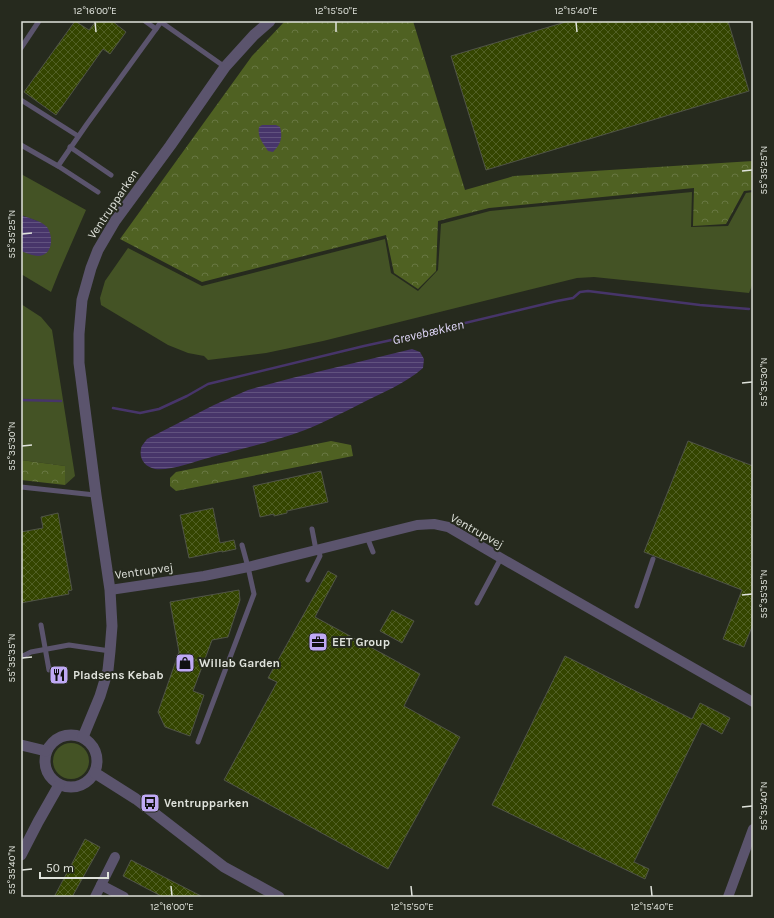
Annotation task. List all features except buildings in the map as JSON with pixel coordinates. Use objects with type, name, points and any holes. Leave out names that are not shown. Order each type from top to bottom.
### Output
[{"type":"street","name":"Ventrupparken","points":[[83,737],[100,696],[108,670],[112,626],[110,590],[96,496],[80,363],[79,334],[82,300],[98,250],[114,221],[170,146],[225,67],[254,35],[270,21]]},
{"type":"street","name":"Ventrupvej","points":[[110,590],[204,576],[248,567],[417,524],[434,524],[448,527],[753,702]]},
{"type":"street","points":[[66,735],[83,737],[91,744],[96,753],[97,763],[95,773],[83,784],[75,787],[59,785],[53,780],[46,770],[44,759],[46,751],[51,743],[58,738],[66,735]]},
{"type":"street","points":[[21,745],[46,751]]},
{"type":"street","points":[[95,773],[136,799],[224,867],[279,897]]},
{"type":"street","points":[[21,854],[59,785]]},
{"type":"street","points":[[728,897],[753,829]]},
{"type":"street","points":[[95,897],[115,857]]},
{"type":"street","points":[[101,885],[124,897]]},
{"type":"lane","points":[[21,48],[39,21]]},
{"type":"lane","points":[[145,21],[156,29]]},
{"type":"lane","points":[[58,166],[70,147],[161,22],[225,67]]},
{"type":"lane","points":[[21,100],[78,136]]},
{"type":"lane","points":[[21,145],[58,166],[98,192]]},
{"type":"lane","points":[[70,147],[111,175]]},
{"type":"lane","points":[[21,487],[96,496]]},
{"type":"lane","points":[[308,580],[320,556],[317,550],[312,528]]},
{"type":"lane","points":[[367,537],[373,552]]},
{"type":"lane","points":[[198,742],[254,594],[242,545]]},
{"type":"lane","points":[[477,603],[501,558]]},
{"type":"lane","points":[[637,606],[653,559]]},
{"type":"lane","points":[[42,625],[50,670]]},
{"type":"lane","points":[[21,657],[32,652],[69,645],[110,651]]},
{"type":"green space","points":[[285,21],[413,21],[465,190],[514,176],[753,161],[753,190],[744,191],[726,224],[693,226],[694,188],[489,208],[438,221],[436,271],[418,289],[394,273],[386,235],[202,282],[120,239],[252,56]]},
{"type":"green space","points":[[21,174],[86,210],[51,292],[21,274],[21,251],[31,254],[37,221],[21,215]]},
{"type":"green space","points":[[692,192],[691,227],[728,226],[746,193],[753,192],[753,283],[749,293],[594,277],[577,278],[323,341],[266,353],[208,360],[204,356],[188,353],[168,345],[101,305],[100,298],[105,281],[128,248],[202,286],[385,239],[391,273],[418,291],[438,270],[441,224],[490,211]]},
{"type":"green space","points":[[21,304],[41,317],[52,330],[75,476],[65,485],[65,466],[21,460]]},
{"type":"green space","points":[[331,441],[351,445],[353,456],[176,491],[170,486],[170,478],[176,472]]},
{"type":"green space","points":[[21,460],[65,466],[65,485],[21,480]]},
{"type":"green space","points":[[75,743],[84,748],[88,754],[88,768],[84,774],[75,779],[67,779],[58,774],[54,768],[53,757],[58,748],[64,744]]},
{"type":"shaded area","points":[[262,125],[276,125],[280,127],[281,140],[273,152],[268,151],[262,143],[259,127]]},
{"type":"shaded area","points":[[21,215],[42,223],[49,230],[51,242],[49,250],[43,255],[35,256],[21,251]]},
{"type":"shaded area","points":[[412,349],[420,352],[424,359],[423,368],[416,374],[393,388],[312,427],[269,442],[168,469],[151,468],[142,459],[141,448],[147,439],[214,405],[248,390]]},
{"type":"waterway","name":"Grevebækken","points":[[113,408],[140,413],[159,409],[208,384],[364,346],[573,298],[580,292],[588,291],[700,305],[749,309]]},
{"type":"waterway","name":"Grevebækken","points":[[21,400],[61,401]]},
{"type":"place","name":"EET Group","points":[[318,642]]},
{"type":"place","name":"Willab Garden","points":[[185,663]]},
{"type":"place","name":"Pladsens Kebab","points":[[59,675]]},
{"type":"place","name":"Ventrupparken","points":[[150,803]]}]
